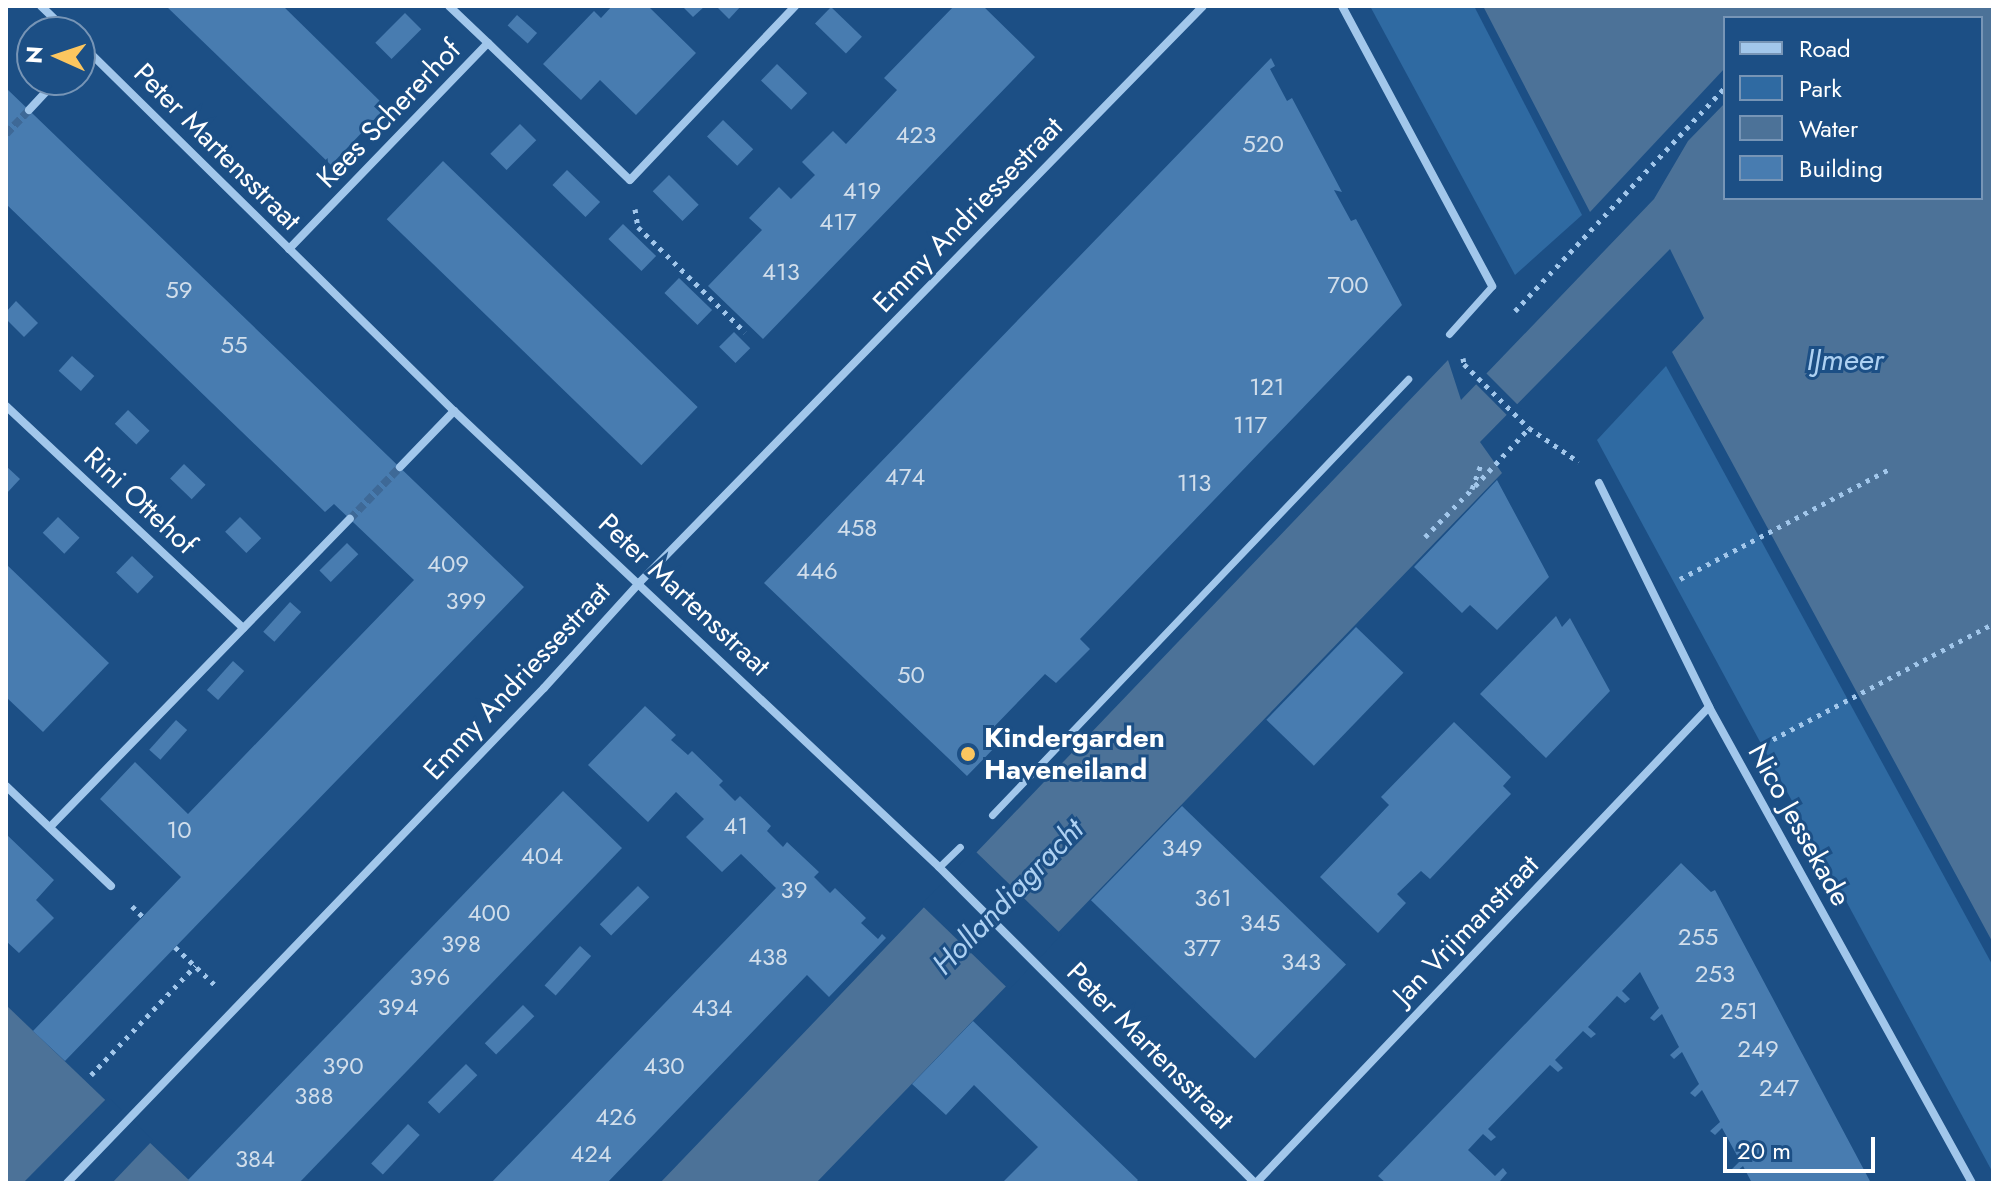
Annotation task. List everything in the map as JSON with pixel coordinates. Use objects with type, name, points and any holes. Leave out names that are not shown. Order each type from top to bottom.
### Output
[{"type":"street","name":"Kees Schererhof","points":[[449,6],[630,180]]},
{"type":"street","points":[[630,180],[795,6]]},
{"type":"street","name":"Emmy Andriessestraat","points":[[67,1183],[544,688],[640,582],[1203,6]]},
{"type":"street","points":[[1342,6],[1492,286],[1449,334]]},
{"type":"street","name":"Kees Schererhof","points":[[289,249],[488,43]]},
{"type":"street","name":"Peter Martensstraat","points":[[96,63],[454,411],[640,582],[942,870],[1255,1183]]},
{"type":"street","points":[[29,110],[42,96]]},
{"type":"street","points":[[992,815],[1408,379]]},
{"type":"street","name":"Rini Ottehof","points":[[6,406],[243,628]]},
{"type":"street","points":[[400,467],[454,411]]},
{"type":"street","name":"Nico Jessekade","points":[[1599,483],[1709,707],[1972,1183]]},
{"type":"street","points":[[50,827],[350,519]]},
{"type":"street","name":"Jan Vrijmanstraat","points":[[1255,1183],[1709,707]]},
{"type":"street","points":[[6,786],[111,886]]},
{"type":"street","points":[[942,870],[960,847]]},
{"type":"path","points":[[1508,318],[1723,89]]},
{"type":"path","points":[[630,180],[638,227],[745,332]]},
{"type":"path","points":[[1475,352],[1464,364],[1529,428],[1569,452]]},
{"type":"path","points":[[1425,537],[1529,428]]},
{"type":"path","points":[[1472,489],[1482,462]]},
{"type":"path","points":[[1652,593],[1891,468]]},
{"type":"path","points":[[1737,758],[1993,624]]},
{"type":"path","points":[[175,947],[238,1007]]},
{"type":"path","points":[[91,1075],[195,966]]},
{"type":"green space","points":[[1370,6],[1474,6],[1582,215],[1515,275]]},
{"type":"green space","points":[[1666,366],[1993,966],[1993,1173],[1597,440]]},
{"type":"water","points":[[1483,6],[1993,6],[1993,943],[1672,352],[1704,318],[1670,249],[1480,442],[1502,473],[816,1183],[660,1183],[1448,360],[1461,400],[1654,199],[1688,141],[1723,105],[1723,200],[1983,200],[1983,16],[1723,16],[1723,70],[1590,212]]},
{"type":"water","points":[[6,1005],[192,1183],[6,1183]]},
{"type":"pier","points":[[1483,370],[1521,408],[1511,419],[1472,381]]},
{"type":"pier","points":[[974,850],[1062,935],[1009,989],[921,905]]},
{"type":"pier","points":[[108,1097],[153,1140],[112,1183],[23,1183]]},
{"type":"building","points":[[166,6],[283,6],[386,107],[331,165]]},
{"type":"building","points":[[612,6],[653,6],[650,8],[696,53],[636,115],[600,80],[581,100],[543,64],[594,11],[601,18]]},
{"type":"building","points":[[682,6],[705,6],[693,17]]},
{"type":"building","points":[[716,6],[741,6],[729,19]]},
{"type":"building","points":[[954,6],[983,6],[1035,57],[763,339],[708,286],[762,230],[749,218],[779,187],[791,199],[815,175],[802,162],[833,131],[846,144],[897,90],[884,78]]},
{"type":"building","points":[[831,7],[862,37],[846,53],[815,24]]},
{"type":"building","points":[[405,13],[421,29],[392,59],[375,43]]},
{"type":"building","points":[[517,15],[537,33],[528,43],[508,25]]},
{"type":"building","points":[[1271,58],[1275,66],[1270,69],[1287,101],[1292,98],[1342,192],[1334,190],[1351,221],[1356,219],[1402,305],[1080,639],[1090,649],[1056,683],[1045,674],[989,732],[999,743],[967,776],[764,583]]},
{"type":"building","points":[[777,64],[807,93],[791,110],[761,81]]},
{"type":"building","points":[[6,88],[524,587],[65,1061],[33,1031],[181,877],[100,799],[135,762],[188,814],[414,580],[334,504],[325,512],[6,204]]},
{"type":"building","points":[[723,120],[753,149],[737,166],[707,137]]},
{"type":"building","points":[[520,124],[536,140],[507,170],[490,154]]},
{"type":"building","points":[[443,161],[698,407],[641,465],[387,219]]},
{"type":"building","points":[[567,170],[600,202],[586,217],[552,185]]},
{"type":"building","points":[[669,175],[699,205],[682,221],[653,191]]},
{"type":"building","points":[[623,224],[656,256],[642,271],[608,239]]},
{"type":"building","points":[[679,278],[712,310],[698,325],[664,293]]},
{"type":"building","points":[[16,301],[38,323],[24,337],[6,319],[6,312]]},
{"type":"building","points":[[734,332],[750,348],[735,363],[719,347]]},
{"type":"building","points":[[72,356],[94,376],[81,391],[59,371]]},
{"type":"building","points":[[128,410],[150,431],[136,445],[115,424]]},
{"type":"building","points":[[184,464],[206,485],[192,499],[170,478]]},
{"type":"building","points":[[6,466],[20,479],[6,494]]},
{"type":"building","points":[[1497,480],[1549,577],[1497,630],[1470,605],[1462,613],[1414,567]]},
{"type":"building","points":[[58,517],[80,538],[64,554],[43,533]]},
{"type":"building","points":[[240,517],[261,538],[246,553],[225,532]]},
{"type":"building","points":[[347,543],[358,554],[331,582],[319,571]]},
{"type":"building","points":[[132,556],[154,577],[138,593],[116,573]]},
{"type":"building","points":[[6,564],[109,663],[43,732],[6,697]]},
{"type":"building","points":[[290,602],[301,612],[274,642],[263,632]]},
{"type":"building","points":[[1556,616],[1562,627],[1570,618],[1610,691],[1546,758],[1480,694]]},
{"type":"building","points":[[1356,627],[1403,673],[1314,766],[1266,720]]},
{"type":"building","points":[[233,661],[244,671],[218,700],[207,690]]},
{"type":"building","points":[[645,706],[676,735],[671,740],[688,755],[692,751],[723,781],[719,785],[735,801],[740,796],[771,826],[767,831],[783,847],[787,842],[819,872],[814,877],[830,893],[835,888],[866,918],[861,923],[878,939],[882,934],[886,938],[829,997],[807,975],[607,1183],[491,1183],[776,888],[741,854],[722,872],[686,837],[704,819],[676,792],[648,822],[588,765]]},
{"type":"building","points":[[176,720],[187,730],[160,760],[149,750]]},
{"type":"building","points":[[1454,722],[1511,777],[1503,786],[1511,794],[1430,879],[1421,871],[1397,894],[1406,903],[1378,933],[1320,877],[1389,805],[1381,797]]},
{"type":"building","points":[[563,791],[622,848],[299,1183],[191,1183],[188,1180]]},
{"type":"building","points":[[1182,806],[1346,964],[1255,1059],[1091,900]]},
{"type":"building","points":[[6,834],[54,880],[36,900],[54,918],[19,953],[6,941]]},
{"type":"building","points":[[1681,863],[1711,892],[1715,890],[1871,1183],[1752,1183],[1743,1166],[1735,1173],[1731,1170],[1740,1161],[1722,1128],[1715,1135],[1710,1131],[1720,1122],[1702,1090],[1695,1097],[1690,1093],[1699,1084],[1682,1052],[1674,1059],[1670,1055],[1679,1047],[1662,1014],[1654,1021],[1650,1018],[1659,1008],[1640,972],[1622,991],[1630,999],[1625,1003],[1617,996],[1588,1027],[1596,1034],[1591,1038],[1583,1031],[1555,1060],[1563,1068],[1558,1072],[1550,1065],[1488,1129],[1496,1137],[1491,1141],[1483,1134],[1468,1150],[1495,1176],[1503,1168],[1507,1173],[1500,1181],[1502,1183],[1386,1183],[1378,1176]]},
{"type":"building","points":[[638,886],[649,897],[611,935],[600,924]]},
{"type":"building","points":[[580,946],[591,956],[556,995],[545,985]]},
{"type":"building","points":[[523,1005],[534,1016],[496,1054],[485,1043]]},
{"type":"building","points":[[973,1021],[1138,1180],[1135,1183],[1002,1183],[1038,1147],[974,1085],[946,1115],[912,1084]]},
{"type":"building","points":[[466,1064],[477,1075],[439,1113],[428,1102]]},
{"type":"building","points":[[408,1124],[420,1135],[383,1174],[371,1163]]},
{"type":"tunnel","points":[[6,134],[29,110]]},
{"type":"tunnel","points":[[350,519],[400,467]]},
{"type":"place","name":"Kindergarden Haveneiland","points":[[968,754]]},
{"type":"water label","name":"IJmeer","points":[[1845,360]]},
{"type":"water label","name":"Hollandiagracht","points":[[1008,897]]}]
